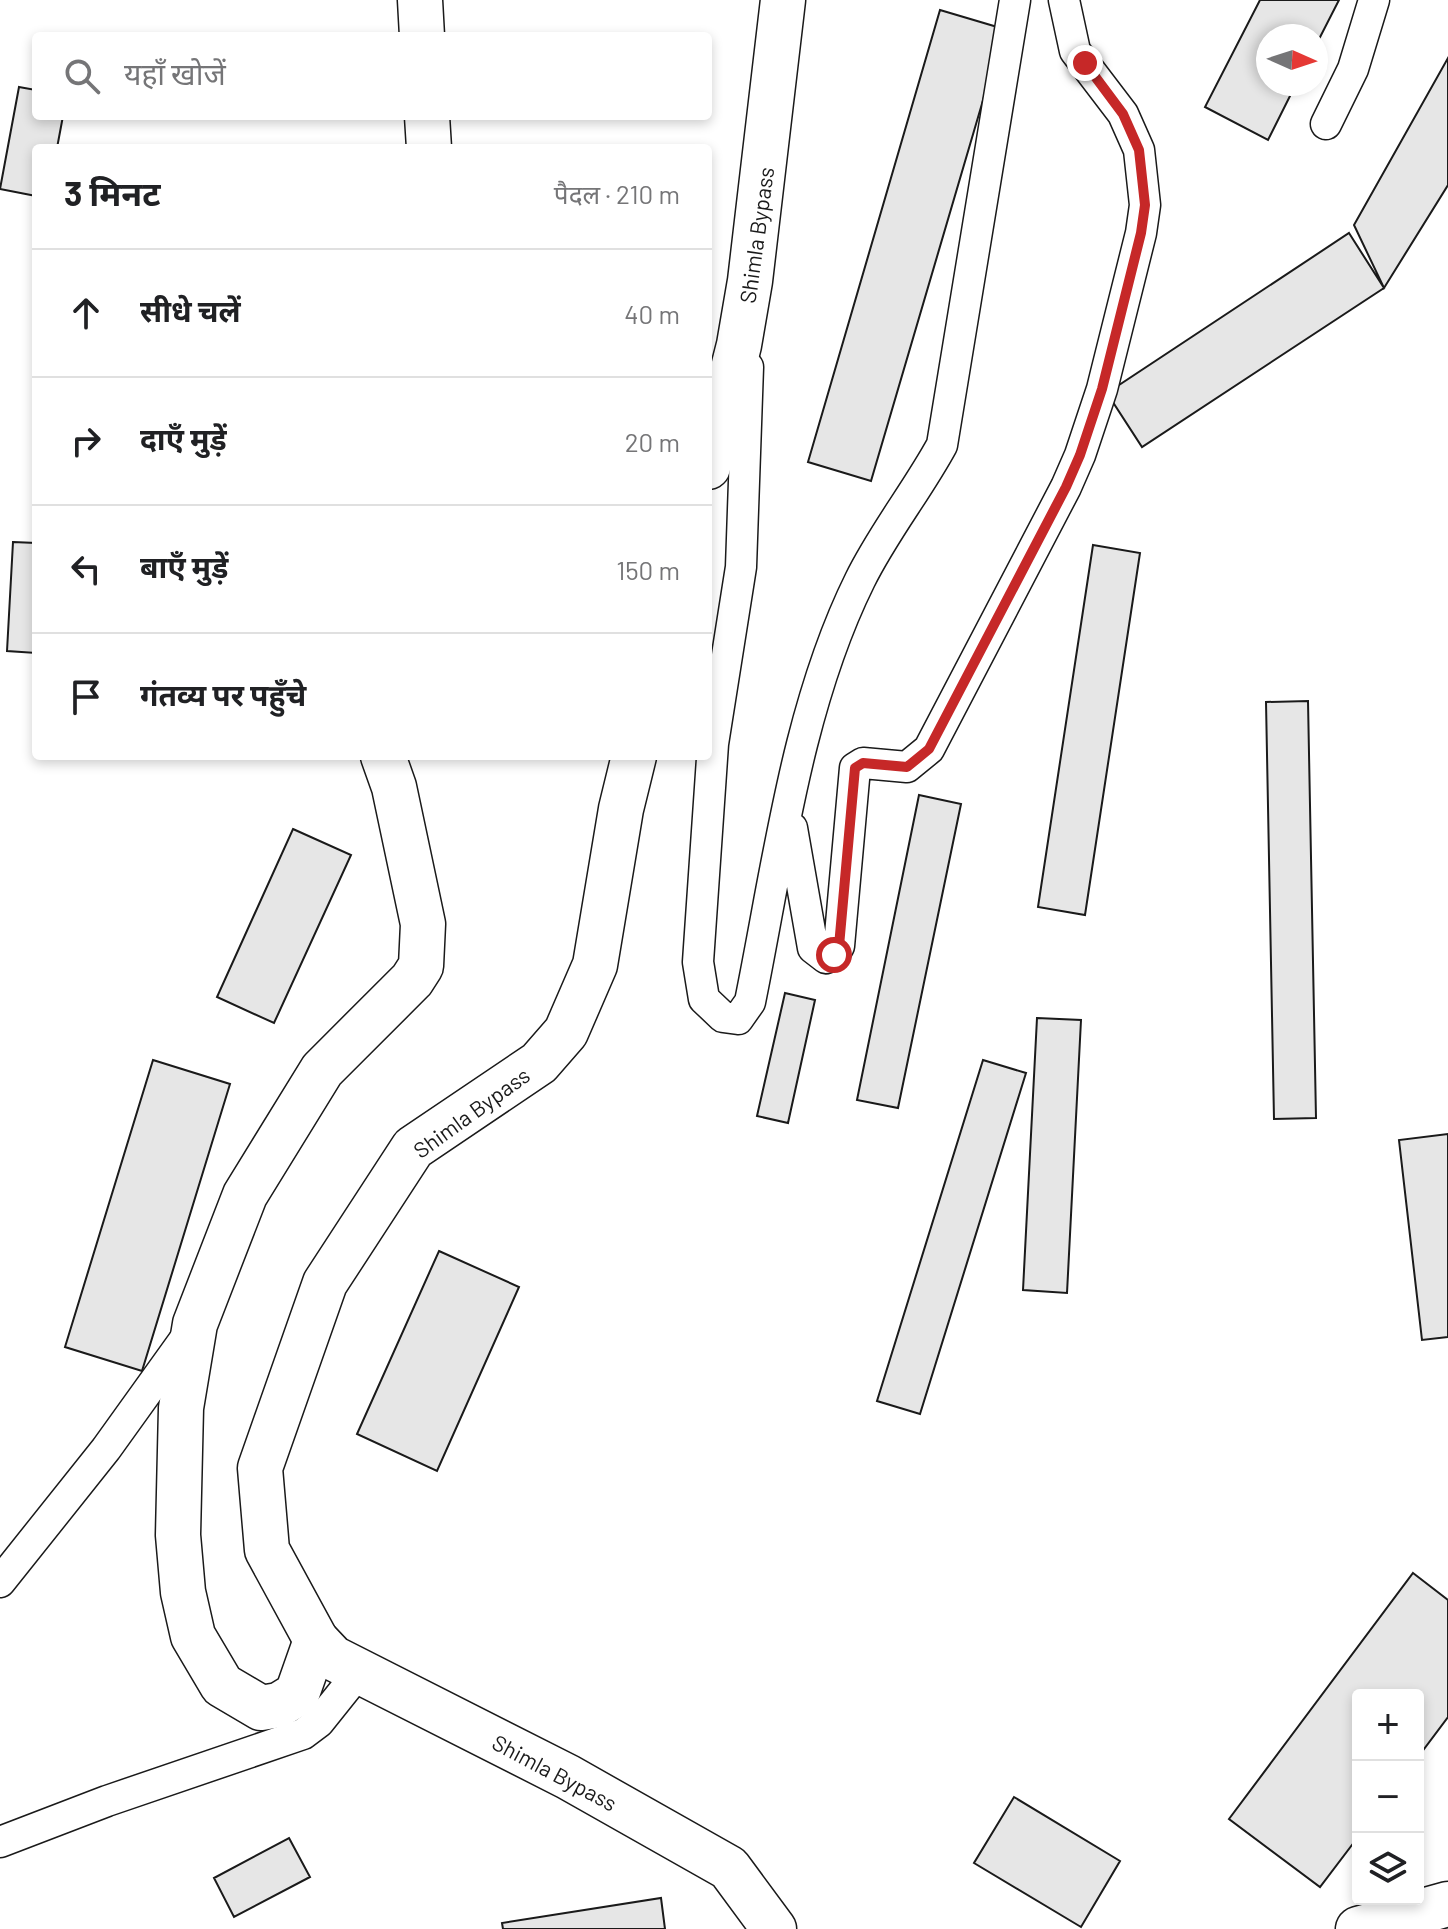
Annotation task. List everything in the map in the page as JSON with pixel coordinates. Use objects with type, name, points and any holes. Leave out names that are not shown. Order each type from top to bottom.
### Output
[{"type":"main road","points":[[420,0],[422,32]]},
{"type":"main road","name":"Shimla Bypass","points":[[712,451],[739,345],[750,281],[783,0]]},
{"type":"main road","points":[[427,120],[429,144]]},
{"type":"main road","points":[[316,1640],[297,1694],[279,1705],[261,1708],[222,1685],[193,1636],[183,1592],[177,1467],[181,1408],[195,1324],[245,1195],[298,1103],[322,1070],[412,980],[421,966],[423,924],[394,787],[384,760]]},
{"type":"main road","name":"Shimla Bypass","points":[[633,760],[621,809],[595,965],[566,1032],[539,1063],[413,1148],[325,1283],[260,1468],[267,1550],[316,1640],[333,1658],[568,1777],[729,1868],[774,1929]]},
{"type":"main road","points":[[1358,1929],[1448,1904]]},
{"type":"street","points":[[712,760],[698,962],[704,999],[723,1017],[738,1019],[750,1002],[789,812],[824,669],[861,578],[920,487],[942,445],[952,400],[1015,0]]},
{"type":"street","points":[[789,812],[813,948],[826,958],[834,955],[839,946],[855,768],[863,763],[907,767],[929,749],[1066,487],[1102,389],[1141,233],[1143,183],[1139,150],[1132,131],[1123,114],[1075,51],[1064,0]]},
{"type":"street","points":[[1326,124],[1353,69],[1374,0]]},
{"type":"street","points":[[712,759],[741,567],[750,281]]},
{"type":"street","points":[[0,1582],[106,1449],[195,1324]]},
{"type":"street","points":[[0,1842],[107,1801],[303,1734],[319,1722],[359,1672]]},
{"type":"building","points":[[1260,0],[1339,0],[1327,24],[1256,24],[1256,96],[1290,96],[1268,140],[1205,107]]},
{"type":"building","points":[[940,10],[1004,29],[871,481],[808,462]]},
{"type":"building","points":[[1448,58],[1448,185],[1384,288],[1354,225]]},
{"type":"building","points":[[19,87],[32,89],[32,120],[62,120],[58,144],[32,144],[32,195],[0,189]]},
{"type":"building","points":[[1349,233],[1384,288],[1142,447],[1107,393]]},
{"type":"building","points":[[13,542],[32,543],[32,653],[7,651]]},
{"type":"building","points":[[1093,545],[1140,553],[1085,915],[1038,907]]},
{"type":"building","points":[[1308,701],[1316,1118],[1274,1119],[1266,702]]},
{"type":"building","points":[[919,795],[961,804],[898,1108],[857,1100]]},
{"type":"building","points":[[293,829],[351,855],[274,1023],[217,997]]},
{"type":"building","points":[[785,993],[815,1000],[788,1123],[757,1116]]},
{"type":"building","points":[[1037,1018],[1081,1020],[1067,1293],[1023,1290]]},
{"type":"building","points":[[153,1060],[230,1084],[142,1371],[65,1347]]},
{"type":"building","points":[[983,1060],[1026,1073],[920,1414],[877,1401]]},
{"type":"building","points":[[1448,1134],[1448,1337],[1422,1340],[1399,1140]]},
{"type":"building","points":[[439,1251],[519,1287],[437,1471],[357,1434]]},
{"type":"building","points":[[1413,1573],[1448,1600],[1448,1717],[1424,1749],[1424,1689],[1352,1689],[1352,1845],[1320,1887],[1229,1819]]},
{"type":"building","points":[[1014,1797],[1120,1861],[1081,1927],[974,1863]]},
{"type":"building","points":[[289,1838],[310,1877],[234,1917],[214,1878]]},
{"type":"building","points":[[661,1898],[665,1929],[503,1929],[502,1923]]},
{"type":"route","points":[[834,955],[839,946],[855,768],[863,763],[907,767],[929,749],[1066,487],[1102,389],[1141,233],[1145,205],[1139,150],[1132,131],[1085,63]]}]
